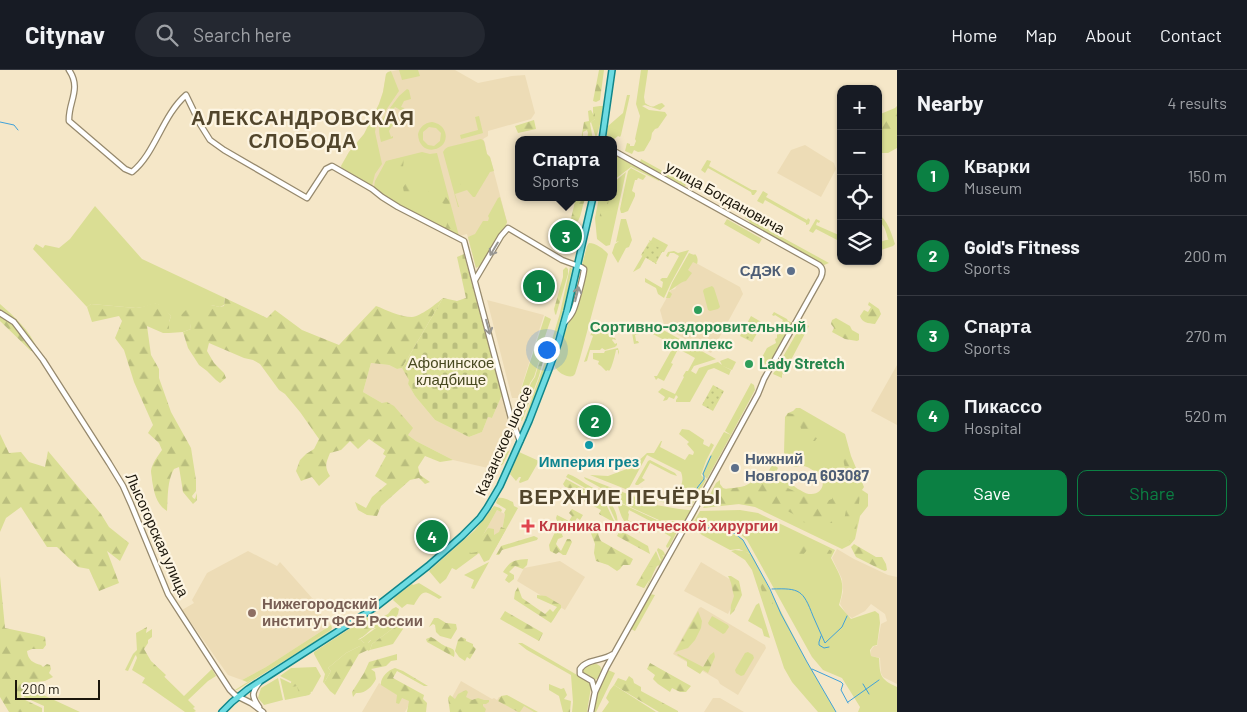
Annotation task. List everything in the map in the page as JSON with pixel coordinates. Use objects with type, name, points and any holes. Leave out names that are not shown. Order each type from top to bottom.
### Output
[{"type":"main road","points":[[603,136],[612,70]]},
{"type":"main road","name":"Казанское шоссе","points":[[222,712],[238,696],[261,680],[377,606],[428,566],[480,518],[494,498],[550,369],[578,266],[591,201]]},
{"type":"street","points":[[69,70],[73,76],[75,86],[69,118],[70,122],[125,169],[132,172],[137,168],[151,148],[168,117],[186,95],[210,140],[307,198],[324,172],[328,167],[332,166],[372,189],[398,207],[464,240],[512,418],[520,440]]},
{"type":"street","name":"улица Богдановича","points":[[614,654],[758,394],[760,386],[821,277],[823,269],[819,265],[617,153]]},
{"type":"street","points":[[475,280],[501,236],[508,228],[562,260],[578,266]]},
{"type":"street","points":[[472,269],[481,270]]},
{"type":"street","name":"Лысогорская улица","points":[[0,313],[14,322],[43,360],[109,463],[123,486],[168,594],[230,690],[248,700],[262,711]]},
{"type":"street","points":[[600,679],[596,682],[592,681],[580,674],[580,669],[583,664],[614,654]]},
{"type":"street","points":[[591,712],[600,679],[614,654]]},
{"type":"street","points":[[595,661],[603,666],[604,672]]},
{"type":"street","points":[[261,680],[253,692],[262,711]]},
{"type":"street","points":[[592,681],[595,692]]},
{"type":"street","points":[[227,706],[242,700],[262,711]]},
{"type":"shaded area","points":[[398,70],[455,70],[478,83],[525,75],[535,113],[531,119],[488,131],[488,136],[483,139],[487,154],[490,157],[507,222],[483,264],[476,268],[467,234],[459,236],[410,211],[378,192],[373,186],[341,166],[349,152],[364,134],[379,104],[386,74]]},
{"type":"shaded area","points":[[805,145],[834,163],[836,169],[821,197],[777,173],[791,150]]},
{"type":"shaded area","points":[[693,254],[696,257],[696,263],[740,287],[743,294],[711,353],[665,328],[660,310],[671,290],[675,289]]},
{"type":"shaded area","points":[[487,300],[544,315],[518,398],[512,398]]},
{"type":"shaded area","points":[[371,363],[389,365],[397,369],[402,368],[410,380],[408,384],[415,396],[435,420],[469,437],[482,432],[488,417],[492,418],[502,395],[512,429],[500,459],[488,468],[453,460],[416,441],[408,435],[382,403],[363,392]]},
{"type":"shaded area","points":[[897,365],[897,425],[871,411]]},
{"type":"shaded area","points":[[497,510],[505,514],[502,531],[489,546],[481,539]]},
{"type":"shaded area","points":[[837,549],[888,575],[897,577],[897,684],[883,677],[880,658],[871,656],[871,650],[874,646],[877,646],[881,624],[887,621],[885,614],[871,604],[865,611],[852,618],[847,615],[840,604],[843,592],[842,579],[832,558]]},
{"type":"shaded area","name":"Нижегородский институт ФСБ России","points":[[248,551],[277,566],[280,562],[320,607],[317,610],[331,625],[266,667],[242,680],[228,675],[182,610],[194,603],[192,600],[207,573]]},
{"type":"shaded area","points":[[560,561],[585,577],[565,610],[517,581],[524,568]]},
{"type":"shaded area","points":[[701,562],[736,583],[736,598],[728,614],[684,591]]},
{"type":"shaded area","points":[[701,607],[765,645],[766,648],[738,695],[720,684],[718,680],[673,654]]},
{"type":"shaded area","points":[[461,681],[492,699],[497,700],[499,697],[508,697],[536,712],[451,712],[450,701]]},
{"type":"shaded area","points":[[379,683],[411,701],[405,712],[362,712]]},
{"type":"shaded area","points":[[713,698],[720,698],[744,712],[704,712]]},
{"type":"green space","points":[[399,70],[418,70],[420,76],[402,80]]},
{"type":"green space","points":[[599,70],[604,70],[600,100],[596,102],[593,101]]},
{"type":"green space","points":[[641,70],[648,70],[644,97],[645,103],[652,107],[662,103],[665,106],[660,110],[645,105],[642,106],[649,110],[665,112],[667,115],[652,133],[651,139],[644,151],[638,152],[634,150],[632,154],[625,151],[627,143],[630,146],[634,146],[636,141],[640,116],[636,104]]},
{"type":"green space","points":[[391,71],[399,91],[376,125],[375,132],[382,164],[375,174],[372,186],[341,166],[349,152],[364,134],[379,104],[386,74]]},
{"type":"green space","points":[[407,89],[411,99],[404,101],[401,107],[404,108],[402,111],[395,107],[391,111],[390,108]]},
{"type":"green space","points":[[627,95],[630,95],[620,137],[607,136],[608,126],[623,113]]},
{"type":"green space","points":[[603,106],[597,136],[591,122],[595,119],[593,107]]},
{"type":"green space","points":[[897,106],[897,131],[882,137],[882,113]]},
{"type":"green space","points":[[897,109],[897,148],[888,153],[882,153],[882,115]]},
{"type":"green space","points":[[591,110],[593,114],[595,112],[595,119],[590,123],[592,136],[588,136],[587,130],[583,132],[582,136],[584,122],[589,121],[588,111]]},
{"type":"green space","points":[[386,114],[390,114],[388,118],[396,123],[389,131],[393,138],[381,142],[379,127]]},
{"type":"green space","points":[[479,116],[483,133],[461,139],[460,135],[478,130],[475,117]]},
{"type":"green space","points":[[534,120],[536,129],[518,133],[515,126]]},
{"type":"green space","points":[[432,122],[443,128],[446,139],[439,148],[434,150],[423,147],[418,134],[423,126]],"holes":[[[429,127],[436,128],[441,133],[440,141],[434,146],[428,145],[423,140],[423,132]]]},
{"type":"green space","points":[[481,139],[484,141],[494,171],[490,172],[475,197],[467,190],[455,194],[458,207],[443,152],[448,147]]},
{"type":"green space","points":[[422,152],[437,153],[459,236],[402,208],[374,187],[375,181],[386,161]]},
{"type":"green space","points":[[617,156],[633,166],[644,170],[659,179],[659,181],[631,167],[617,178]]},
{"type":"green space","points":[[404,157],[403,168],[407,169],[410,167],[412,169],[410,171],[411,175],[406,177],[402,172],[389,167],[385,163]]},
{"type":"green space","points":[[641,159],[686,184],[685,187],[640,162]]},
{"type":"green space","points":[[707,160],[711,161],[709,166],[757,191],[752,195],[751,192],[708,168],[705,173],[701,170]]},
{"type":"green space","points":[[631,168],[646,176],[643,180],[638,178],[635,180],[632,191],[635,193],[635,196],[628,211],[621,213],[620,209],[628,171]]},
{"type":"green space","points":[[454,172],[466,172],[468,176],[467,184],[462,185],[458,183],[455,180]]},
{"type":"green space","points":[[626,172],[610,245],[606,246],[597,239],[595,218],[598,201],[617,201],[617,180]]},
{"type":"green space","points":[[406,183],[423,188],[429,192],[421,195],[419,193],[404,193],[403,187]]},
{"type":"green space","points":[[442,191],[446,192],[456,227],[453,232],[444,227],[447,224],[448,215],[443,203],[429,208],[429,204],[440,200],[438,194]]},
{"type":"green space","points":[[763,191],[768,194],[766,197],[807,220],[808,218],[810,220],[809,224],[806,225],[806,223],[765,200],[763,204],[757,201]]},
{"type":"green space","points":[[500,197],[507,222],[506,225],[483,264],[476,268],[468,237],[475,234],[483,221],[488,221],[488,216]]},
{"type":"green space","points":[[575,201],[585,201],[578,221],[570,223]]},
{"type":"green space","points":[[608,201],[605,230],[603,228],[599,229],[603,218],[600,218],[600,202]]},
{"type":"green space","points":[[95,206],[142,259],[225,298],[224,305],[220,307],[211,305],[190,323],[191,329],[183,332],[169,333],[171,316],[158,304],[136,308],[91,304],[87,307],[33,249],[36,244],[43,248],[45,245],[59,248],[70,239]]},
{"type":"green space","points":[[745,217],[829,263],[824,265],[751,224]]},
{"type":"green space","points":[[882,218],[887,223],[895,244],[882,250],[882,241],[889,240],[887,239],[882,225]]},
{"type":"green space","points":[[621,219],[626,219],[632,240],[618,263],[612,253],[615,244],[619,241],[616,242]]},
{"type":"green space","points":[[727,219],[762,239],[759,244],[724,224]]},
{"type":"green space","points":[[816,219],[820,221],[816,225],[837,234],[837,240],[816,229],[813,233],[809,231]]},
{"type":"green space","points":[[653,237],[668,245],[664,252],[662,252],[657,264],[646,257],[640,268],[633,272],[650,243],[649,240],[651,241]]},
{"type":"green space","points":[[649,242],[663,250],[655,263],[641,255]]},
{"type":"green space","points":[[589,243],[600,247],[608,254],[575,374],[568,376],[558,371],[555,365],[569,321],[575,313],[585,268],[582,265]]},
{"type":"green space","points":[[689,250],[664,298],[658,294],[656,288],[645,282],[645,278],[662,288],[663,282],[660,280],[667,278],[679,256],[670,253],[668,257],[666,256],[668,252],[674,251],[678,253]]},
{"type":"green space","points":[[689,253],[696,255],[698,259],[697,264],[693,262],[688,270],[692,273],[686,281],[669,291],[672,294],[670,298],[666,298],[672,283]]},
{"type":"green space","name":"Афонинское кладбище","points":[[464,254],[502,395],[492,418],[488,417],[482,432],[469,437],[435,420],[415,396],[402,368],[443,298],[457,301],[466,298],[457,257]]},
{"type":"green space","points":[[566,267],[568,274],[556,315],[554,309],[563,277],[563,270]]},
{"type":"green space","points":[[570,267],[572,269],[568,290],[558,330],[545,370],[521,429],[548,353],[560,313]]},
{"type":"green space","points":[[712,286],[720,307],[710,311],[708,310],[703,291]]},
{"type":"green space","points":[[225,298],[267,318],[275,310],[302,330],[339,345],[376,306],[398,315],[412,317],[424,312],[443,298],[402,368],[397,369],[389,365],[371,363],[363,392],[382,403],[387,402],[394,406],[413,428],[408,435],[453,460],[440,462],[425,456],[418,467],[420,475],[430,482],[425,484],[419,478],[410,480],[381,506],[377,516],[367,515],[358,510],[355,502],[366,508],[372,497],[387,484],[375,476],[386,456],[383,454],[385,450],[369,439],[358,449],[350,441],[341,450],[330,453],[326,464],[330,476],[319,486],[312,477],[301,481],[296,471],[300,460],[314,449],[319,439],[300,412],[285,394],[279,390],[260,364],[209,343],[207,351],[226,378],[220,383],[199,365],[188,348],[183,332],[191,329],[190,324],[183,320],[181,315],[189,307],[224,306]]},
{"type":"green space","points":[[869,302],[879,309],[881,314],[875,324],[864,321],[860,316],[864,310],[868,312],[871,307],[868,305]]},
{"type":"green space","points":[[154,303],[162,305],[171,316],[169,333],[163,333],[147,326],[151,355],[159,369],[159,378],[171,412],[191,448],[196,480],[196,491],[192,496],[193,498],[195,499],[197,493],[197,500],[193,504],[183,492],[179,467],[174,469],[169,484],[167,511],[160,505],[156,497],[151,472],[154,462],[162,450],[159,443],[148,433],[153,425],[134,382],[124,350],[115,338],[122,321],[119,316],[92,322],[87,307],[91,304],[136,308]]},
{"type":"green space","points":[[0,304],[26,330],[37,348],[35,348],[11,318],[0,312]]},
{"type":"green space","points":[[774,312],[793,323],[769,366],[760,361],[767,348],[776,343],[775,339],[777,338],[778,329],[783,320],[772,315]]},
{"type":"green space","points":[[0,315],[13,323],[35,351],[31,351],[0,321]]},
{"type":"green space","points":[[545,316],[551,319],[542,345],[544,350],[534,377],[522,400],[519,414],[517,410],[518,399]]},
{"type":"green space","points":[[751,316],[763,323],[752,342],[740,336]]},
{"type":"green space","points":[[836,318],[859,334],[859,340],[845,339],[832,332],[834,328],[831,324],[832,320]]},
{"type":"green space","points":[[803,322],[807,324],[801,328],[809,326],[783,375],[782,373],[782,378],[773,374]]},
{"type":"green space","points":[[656,326],[716,359],[694,366],[691,371],[696,374],[699,368],[718,362],[722,365],[720,361],[728,358],[736,362],[732,370],[723,366],[731,370],[729,375],[714,368],[708,370],[690,402],[676,402],[678,397],[676,395],[674,399],[669,397],[663,401],[665,397],[658,392],[662,388],[675,394],[683,376],[695,358],[678,349],[664,381],[658,378],[656,380],[654,376],[657,376],[671,351],[668,349],[668,342],[649,332],[635,335],[636,341],[639,343],[634,344],[632,333]]},
{"type":"green space","points":[[611,328],[613,338],[616,340],[612,340],[617,345],[605,350],[602,348],[600,350],[590,350],[587,361],[584,362],[593,336],[590,336],[593,329],[599,331],[600,335],[600,331]]},
{"type":"green space","points":[[618,348],[619,352],[618,355],[618,350],[616,350],[609,371],[606,371],[598,364],[599,361],[593,359],[593,353],[604,353],[605,351]]},
{"type":"green space","points":[[546,351],[522,421],[518,419],[523,400],[535,377],[542,352]]},
{"type":"green space","points":[[751,383],[754,385],[755,390],[731,435],[725,431]]},
{"type":"green space","points":[[713,385],[724,391],[713,411],[702,405]]},
{"type":"green space","points":[[796,408],[800,408],[845,434],[851,456],[864,487],[862,490],[868,494],[868,506],[860,516],[855,539],[850,545],[842,549],[755,507],[739,504],[703,508],[716,483],[720,480],[720,484],[726,489],[743,487],[752,482],[764,480],[773,463],[778,468],[776,472],[786,479],[788,476],[792,478],[793,484],[798,489],[812,494],[821,490],[823,485],[820,476],[805,466],[793,466],[796,460],[784,453],[785,417]]},
{"type":"green space","points":[[788,413],[797,415],[805,422],[812,423],[812,428],[806,434],[817,438],[815,441],[802,441],[800,437],[803,434],[800,426],[786,431],[786,417]]},
{"type":"green space","points":[[682,429],[689,430],[704,440],[703,444],[709,447],[711,443],[714,445],[701,475],[706,480],[691,507],[662,502],[647,497],[646,494],[649,491],[666,497],[674,493],[680,488],[682,477],[681,472],[647,455],[628,490],[590,475],[608,476],[632,467],[647,453],[654,453],[661,441],[660,447],[685,460],[689,454],[693,455],[694,452],[687,444],[689,442],[679,434]]},
{"type":"green space","points":[[724,432],[731,435],[707,479],[702,474]]},
{"type":"green space","points":[[0,434],[9,453],[21,452],[29,462],[45,467],[48,451],[101,514],[109,527],[129,543],[120,561],[107,551],[119,583],[99,591],[89,569],[78,567],[57,547],[47,547],[21,507],[6,518],[0,532]]},
{"type":"green space","points":[[504,446],[507,452],[510,450],[503,464],[487,475],[485,472],[500,459]]},
{"type":"green space","points":[[842,449],[859,485],[860,493],[855,536],[850,543],[854,511],[852,511],[846,532],[843,533],[843,526],[847,505],[852,493],[852,485],[847,477],[843,459],[834,456]]},
{"type":"green space","points":[[519,452],[539,461],[528,480],[520,483],[521,477],[516,481],[510,474]]},
{"type":"green space","points":[[650,460],[675,473],[677,476],[650,463],[642,478],[645,480],[636,485]]},
{"type":"green space","points":[[568,474],[604,495],[615,511],[618,526],[606,500],[566,477]]},
{"type":"green space","points":[[584,477],[656,505],[698,511],[692,523],[682,520],[659,520],[617,501],[608,492]]},
{"type":"green space","points":[[766,478],[820,503],[832,499],[834,488],[838,493],[835,501],[839,505],[838,523],[813,526],[798,520],[795,515],[776,505],[735,504],[705,506],[717,489],[742,486]]},
{"type":"green space","points":[[566,479],[604,500],[615,523],[599,514],[601,510],[584,501],[587,496],[574,489],[565,487],[563,484]]},
{"type":"green space","points":[[498,498],[504,498],[513,502],[514,506],[518,508],[489,560],[484,562],[479,553],[456,570],[452,568],[446,579],[440,584],[429,571],[475,530],[494,506],[502,510],[501,512],[497,510],[481,539],[489,546],[502,531],[506,509],[496,503]]},
{"type":"green space","points":[[618,502],[657,520],[682,522],[669,547],[667,548],[666,546],[671,537],[658,529],[667,533],[668,528],[663,523],[654,523],[629,510],[628,520],[643,529],[637,529],[641,533],[624,521]]},
{"type":"green space","points":[[572,509],[583,515],[580,520],[577,518],[574,523],[568,525],[557,521],[557,515],[569,521],[572,516],[569,513]]},
{"type":"green space","points":[[740,510],[758,513],[835,550],[831,558],[840,576],[842,585],[839,605],[851,619],[875,611],[879,614],[880,623],[877,645],[873,646],[870,650],[871,656],[879,658],[882,676],[887,682],[897,687],[897,712],[858,712],[860,707],[842,678],[823,670],[812,657],[747,540],[738,532],[693,523],[700,511]]},
{"type":"green space","points":[[592,524],[595,526],[601,541],[633,559],[630,565],[623,565],[617,571],[608,565],[596,561],[594,553],[595,544],[589,528]]},
{"type":"green space","points":[[693,525],[737,535],[743,540],[751,554],[739,549],[730,550],[696,531]]},
{"type":"green space","points":[[501,527],[506,529],[496,547],[483,556],[479,552],[470,559],[465,552],[477,552],[477,543],[488,528],[494,529],[494,535],[499,532]]},
{"type":"green space","points":[[620,530],[648,546],[650,554],[617,536]]},
{"type":"green space","points":[[557,531],[563,537],[558,539],[556,544],[561,551],[567,539],[570,539],[572,542],[566,555],[550,551],[549,545]]},
{"type":"green space","points":[[534,536],[538,538],[537,540],[502,550],[499,555],[496,555],[501,546]]},
{"type":"green space","points":[[806,538],[832,551],[830,558],[814,553],[815,547],[811,545],[803,555],[799,554],[792,545]]},
{"type":"green space","points":[[854,544],[876,557],[882,557],[887,570],[882,570],[856,557],[851,547]]},
{"type":"green space","points":[[658,548],[664,552],[665,556],[662,555],[664,557],[660,565],[657,566],[645,590],[650,579],[644,588],[636,585],[656,551],[661,560]]},
{"type":"green space","points":[[731,551],[744,551],[752,555],[807,662],[836,712],[818,712],[792,682],[784,668],[752,570],[745,560]]},
{"type":"green space","points":[[528,559],[527,565],[523,569],[515,566],[509,572],[514,575],[514,579],[509,583],[505,580],[508,575],[503,572],[508,565],[516,560]]},
{"type":"green space","points":[[489,562],[474,589],[471,588],[474,580],[464,575]]},
{"type":"green space","points":[[651,566],[655,569],[644,588],[640,586],[641,577],[644,571]]},
{"type":"green space","points":[[755,568],[757,569],[773,604],[765,602]]},
{"type":"green space","points":[[0,576],[5,628],[45,637],[46,645],[43,649],[27,651],[28,657],[31,661],[43,667],[47,664],[50,665],[49,673],[53,677],[45,681],[25,683],[21,698],[42,708],[42,712],[9,712],[0,697]]},
{"type":"green space","points":[[728,576],[739,581],[742,595],[730,615],[734,596]]},
{"type":"green space","points":[[419,583],[442,597],[439,599],[425,593],[420,596],[414,605],[407,604],[402,608],[393,600],[412,584]]},
{"type":"green space","points":[[518,587],[522,598],[545,614],[550,609],[553,612],[557,607],[537,598],[537,595],[546,596],[561,605],[551,623],[514,599]]},
{"type":"green space","points":[[650,594],[655,595],[635,631],[631,629]]},
{"type":"green space","points":[[759,603],[770,638],[764,636],[762,629],[748,621],[756,605]]},
{"type":"green space","points":[[396,607],[399,609],[398,614],[396,617],[391,617],[392,620],[385,630],[380,627],[372,629],[362,637],[355,639],[369,624],[388,614]]},
{"type":"green space","points":[[505,611],[543,633],[539,641],[500,619]]},
{"type":"green space","points":[[698,611],[702,621],[695,640],[688,648],[675,652]]},
{"type":"green space","points":[[372,614],[383,617],[358,640],[380,626],[385,629],[391,621],[400,627],[396,626],[372,644],[368,651],[368,643],[371,640],[364,643],[361,640],[360,646],[346,653],[328,668],[331,671],[324,683],[325,674],[314,652]]},
{"type":"green space","points":[[712,616],[728,625],[729,627],[725,633],[723,634],[709,625],[708,623]]},
{"type":"green space","points":[[434,618],[438,618],[446,623],[456,624],[457,629],[451,639],[440,636],[436,632],[435,625],[433,624],[429,627]]},
{"type":"green space","points":[[331,625],[331,630],[298,650],[332,630],[331,632],[235,690],[254,678],[247,682],[242,680],[266,667]]},
{"type":"green space","points":[[396,626],[403,629],[393,644],[370,650],[372,644]]},
{"type":"green space","points":[[147,627],[146,633],[152,629],[152,637],[148,640],[144,649],[151,661],[166,675],[163,678],[144,663],[137,651],[136,633]]},
{"type":"green space","points":[[431,637],[453,649],[454,657],[427,642],[426,639]]},
{"type":"green space","points":[[461,637],[473,644],[476,649],[470,659],[467,657],[465,661],[455,651],[458,640]]},
{"type":"green space","points":[[371,639],[368,643],[368,650],[359,654],[335,695],[324,683],[331,671],[328,668],[346,653],[360,646],[359,641],[361,640],[364,643],[366,640]]},
{"type":"green space","points":[[518,643],[522,643],[591,683],[587,712],[572,712],[571,675]]},
{"type":"green space","points":[[137,650],[184,696],[212,669],[216,676],[188,700],[195,707],[193,708],[196,711],[185,712],[142,683],[145,678],[132,670],[137,658],[136,655],[128,671],[125,670]]},
{"type":"green space","points":[[714,652],[715,657],[708,673],[703,670],[700,674],[687,666],[687,661],[677,655],[703,667]]},
{"type":"green space","points":[[748,652],[754,658],[744,675],[741,676],[735,670],[745,653]]},
{"type":"green space","points":[[397,654],[397,660],[391,661],[386,666],[371,669],[375,672],[376,679],[368,689],[356,693],[353,697],[352,692],[369,662]]},
{"type":"green space","points":[[595,663],[602,670],[595,680],[582,673],[582,668]]},
{"type":"green space","points":[[650,663],[691,686],[686,692],[680,692],[672,688],[670,692],[653,679],[655,675],[647,669]]},
{"type":"green space","points":[[316,667],[321,676],[312,692],[280,676],[291,668]]},
{"type":"green space","points":[[395,668],[428,686],[424,686],[397,671],[393,678],[424,695],[423,699],[427,703],[426,712],[407,712],[409,701],[402,698],[399,704],[396,703],[397,695],[381,685],[385,675]]},
{"type":"green space","points":[[608,670],[615,673],[596,712],[594,712],[599,687]]},
{"type":"green space","points":[[629,676],[633,679],[634,683],[641,687],[641,691],[678,712],[659,712],[614,685],[618,678],[626,681]]},
{"type":"green space","points":[[278,678],[283,700],[264,705],[258,698],[261,688]]},
{"type":"green space","points":[[280,678],[311,693],[285,700]]},
{"type":"green space","points":[[297,679],[297,682],[313,687],[310,694],[304,696],[299,694],[297,686],[292,687],[290,685],[292,680]]},
{"type":"green space","points":[[549,684],[561,689],[564,688],[567,695],[564,699],[571,701],[570,712],[563,712],[559,696],[549,690]]},
{"type":"green space","points":[[614,685],[656,712],[602,712],[609,702],[606,698]]},
{"type":"green space","points":[[26,687],[80,712],[44,712],[44,706],[24,697]]},
{"type":"green space","points":[[466,690],[468,692],[466,697],[472,700],[478,698],[489,700],[486,704],[483,704],[486,709],[485,712],[450,712],[448,698],[450,695],[455,699],[458,694]]},
{"type":"green space","points":[[507,695],[538,712],[534,712],[524,706],[518,712],[498,701],[501,696]]},
{"type":"waterway","points":[[0,122],[14,125],[18,130]]},
{"type":"waterway","points":[[689,504],[691,496],[704,479],[703,474],[711,456]]},
{"type":"waterway","points":[[693,525],[734,533],[743,540],[770,589],[781,614],[836,712]]},
{"type":"waterway","points":[[772,589],[795,590],[803,596],[810,607],[825,643],[842,627],[847,616]]},
{"type":"waterway","points":[[821,636],[819,645],[824,648],[829,647]]},
{"type":"waterway","points":[[812,669],[841,682],[843,684],[841,690],[848,703]]},
{"type":"waterway","points":[[848,702],[879,680]]},
{"type":"waterway","points":[[863,684],[869,694]]},
{"type":"place","name":"Спарта","points":[[566,236]]},
{"type":"place","name":"СДЭК","points":[[791,271]]},
{"type":"place","name":"Кварки","points":[[539,286]]},
{"type":"place","name":"Сортивно-оздоровительный комплекс","points":[[698,310]]},
{"type":"place","name":"Lady Stretch","points":[[749,364]]},
{"type":"place","name":"Gold's Fitness","points":[[595,421]]},
{"type":"place","name":"Империя грез","points":[[589,445]]},
{"type":"place","name":"Нижний Новгород 603087","points":[[735,468]]},
{"type":"place","name":"Клиника пластической хирургии","points":[[528,526]]},
{"type":"place","name":"Пикассо","points":[[432,536]]},
{"type":"place","name":"Нижегородский институт ФСБ России","points":[[252,613]]},
{"type":"district","name":"АЛЕКСАНДРОВСКАЯ СЛОБОДА","points":[[303,130]]},
{"type":"district","name":"ВЕРХНИЕ ПЕЧЁРЫ","points":[[620,497]]}]
